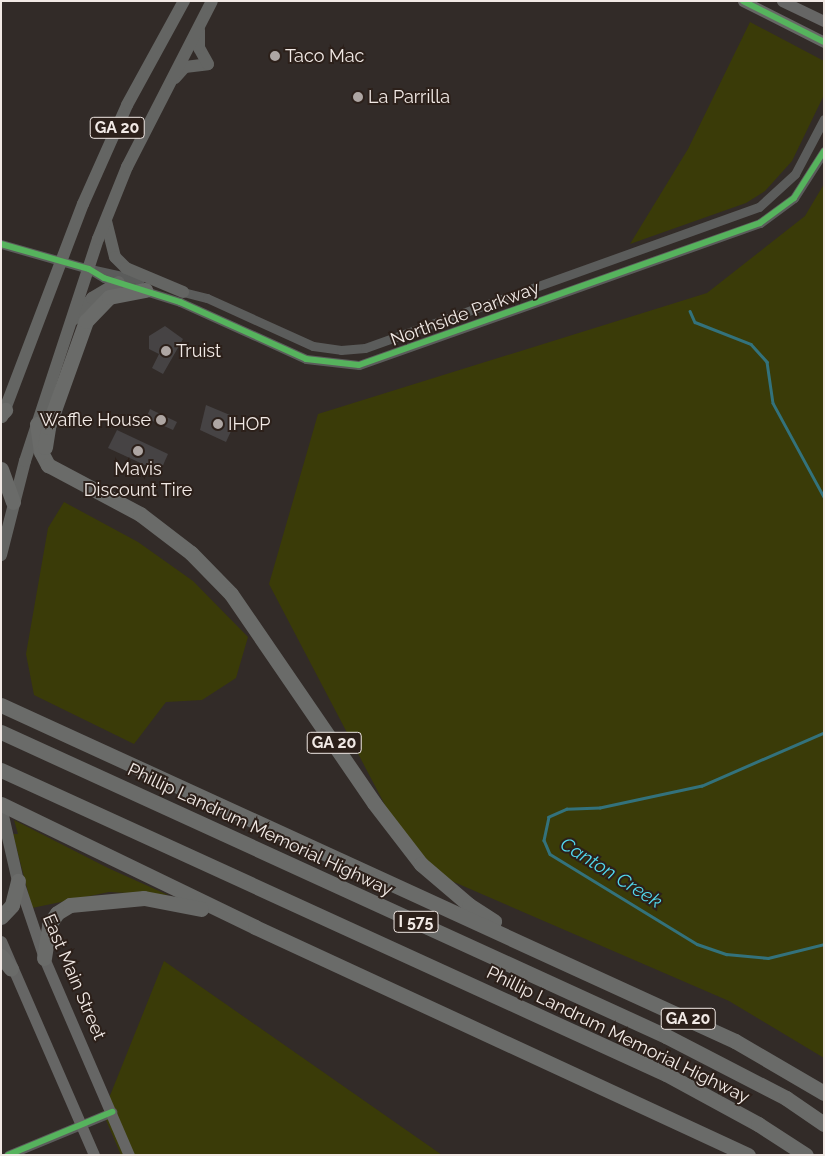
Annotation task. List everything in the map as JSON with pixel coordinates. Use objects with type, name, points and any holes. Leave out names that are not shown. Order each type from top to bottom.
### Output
[{"type":"highway","points":[[100,492],[94,484],[55,464],[45,451],[44,440],[93,311],[109,297],[145,290]]},
{"type":"highway","name":"GA 20","points":[[37,424],[41,452],[48,465],[100,492],[168,534],[231,594],[374,803],[421,864],[469,905],[547,953],[735,1041],[824,1093]]},
{"type":"highway","points":[[1,469],[13,502]]},
{"type":"highway","points":[[1,705],[547,953]]},
{"type":"highway","name":"Phillip Landrum Memorial Highway","points":[[1,732],[683,1045],[786,1098],[824,1124]]},
{"type":"highway","name":"Phillip Landrum Memorial Highway","points":[[1,770],[666,1074],[758,1124],[806,1155]]},
{"type":"highway","points":[[1,805],[254,927],[748,1155]]},
{"type":"highway","points":[[1,917],[12,905],[18,881]]},
{"type":"highway","points":[[44,958],[52,919],[70,905],[93,901],[127,898],[171,902],[254,927]]},
{"type":"highway","points":[[1,956],[12,968]]},
{"type":"main road","name":"GA 20","points":[[2,415],[59,260],[127,105],[184,1]]},
{"type":"main road","name":"GA 20","points":[[37,424],[106,221],[158,101],[212,1]]},
{"type":"main road","points":[[743,1],[823,42]]},
{"type":"main road","points":[[782,1],[824,21]]},
{"type":"main road","points":[[158,101],[185,67],[208,64],[197,42],[199,25]]},
{"type":"main road","points":[[106,221],[115,257],[126,268],[183,292]]},
{"type":"main road","points":[[72,320],[106,287],[119,282]]},
{"type":"main road","points":[[1,555],[13,502],[37,424]]},
{"type":"main road","name":"East Main Street","points":[[1,805],[18,881],[44,958],[130,1155]]},
{"type":"main road","points":[[1,941],[94,1155]]},
{"type":"street","name":"Northside Parkway","points":[[89,269],[104,269],[207,298],[313,346],[341,350],[365,348],[759,207],[777,195],[794,174],[824,119]]},
{"type":"street","name":"Northside Parkway","points":[[89,269],[119,282],[196,308],[306,359],[342,366],[368,363],[760,223],[794,198],[824,151]]},
{"type":"street","points":[[2,241],[89,269]]},
{"type":"street","points":[[8,1155],[82,1127],[112,1112]]},
{"type":"shaded area","points":[[750,22],[824,61],[824,95],[792,161],[765,191],[746,203],[630,244],[688,149]]},
{"type":"shaded area","points":[[824,184],[824,1058],[729,1001],[417,866],[269,584],[318,414],[707,293],[805,216]]},
{"type":"shaded area","points":[[64,502],[138,542],[193,581],[248,637],[236,678],[202,700],[166,702],[134,744],[34,695],[26,654],[48,528]]},
{"type":"shaded area","points":[[14,820],[108,868],[168,895],[109,892],[32,908],[13,834],[18,834]]},
{"type":"shaded area","points":[[164,961],[442,1155],[121,1155],[103,1113]]},
{"type":"building","name":"Truist","points":[[165,326],[183,339],[163,374],[152,368],[159,354],[149,349],[149,336]]},
{"type":"building","name":"IHOP","points":[[206,405],[237,418],[226,442],[200,430]]},
{"type":"building","name":"Waffle House","points":[[150,409],[177,422],[173,430],[146,418]]},
{"type":"building","name":"Mavis Discount Tire","points":[[117,430],[168,454],[160,472],[108,448]]},
{"type":"waterway","points":[[690,311],[695,322],[751,344],[767,362],[773,403],[824,497]]},
{"type":"waterway","name":"Canton Creek","points":[[824,733],[702,786],[600,808],[567,809],[549,817],[544,840],[550,854],[697,944],[726,954],[768,958],[824,944]]},
{"type":"cycle path","points":[[743,1],[824,42]]},
{"type":"cycle path","points":[[1,244],[89,269],[104,278],[180,302],[306,359],[359,365],[760,223],[794,198],[824,151]]},
{"type":"cycle path","points":[[8,1155],[112,1112]]},
{"type":"place","name":"Taco Mac","points":[[275,56]]},
{"type":"place","name":"La Parrilla","points":[[358,97]]},
{"type":"place","name":"Truist","points":[[166,351]]},
{"type":"place","name":"Waffle House","points":[[161,420]]},
{"type":"place","name":"IHOP","points":[[218,424]]},
{"type":"place","name":"Mavis Discount Tire","points":[[138,451]]}]
